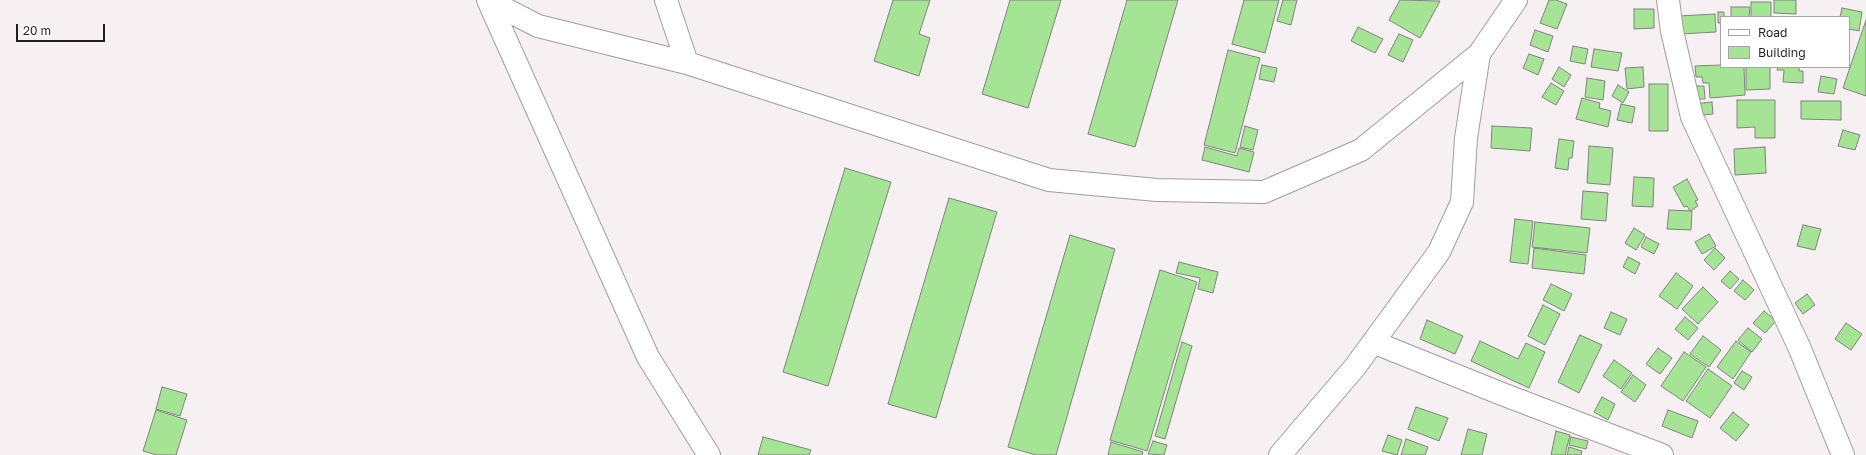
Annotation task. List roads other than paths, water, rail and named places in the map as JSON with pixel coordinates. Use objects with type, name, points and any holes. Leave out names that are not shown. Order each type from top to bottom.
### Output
[{"type":"street","points":[[488,0],[648,357],[709,455]]},
{"type":"street","points":[[494,0],[507,10],[538,26],[687,63],[1049,180],[1157,190],[1264,192],[1361,150],[1479,54],[1516,0]]},
{"type":"street","points":[[666,0],[687,63]]},
{"type":"street","points":[[1668,0],[1672,31],[1692,116],[1794,336],[1843,455]]},
{"type":"street","points":[[1280,455],[1355,367],[1439,252],[1462,202],[1466,138],[1479,54]]},
{"type":"street","points":[[1373,342],[1502,394],[1662,455]]}]
